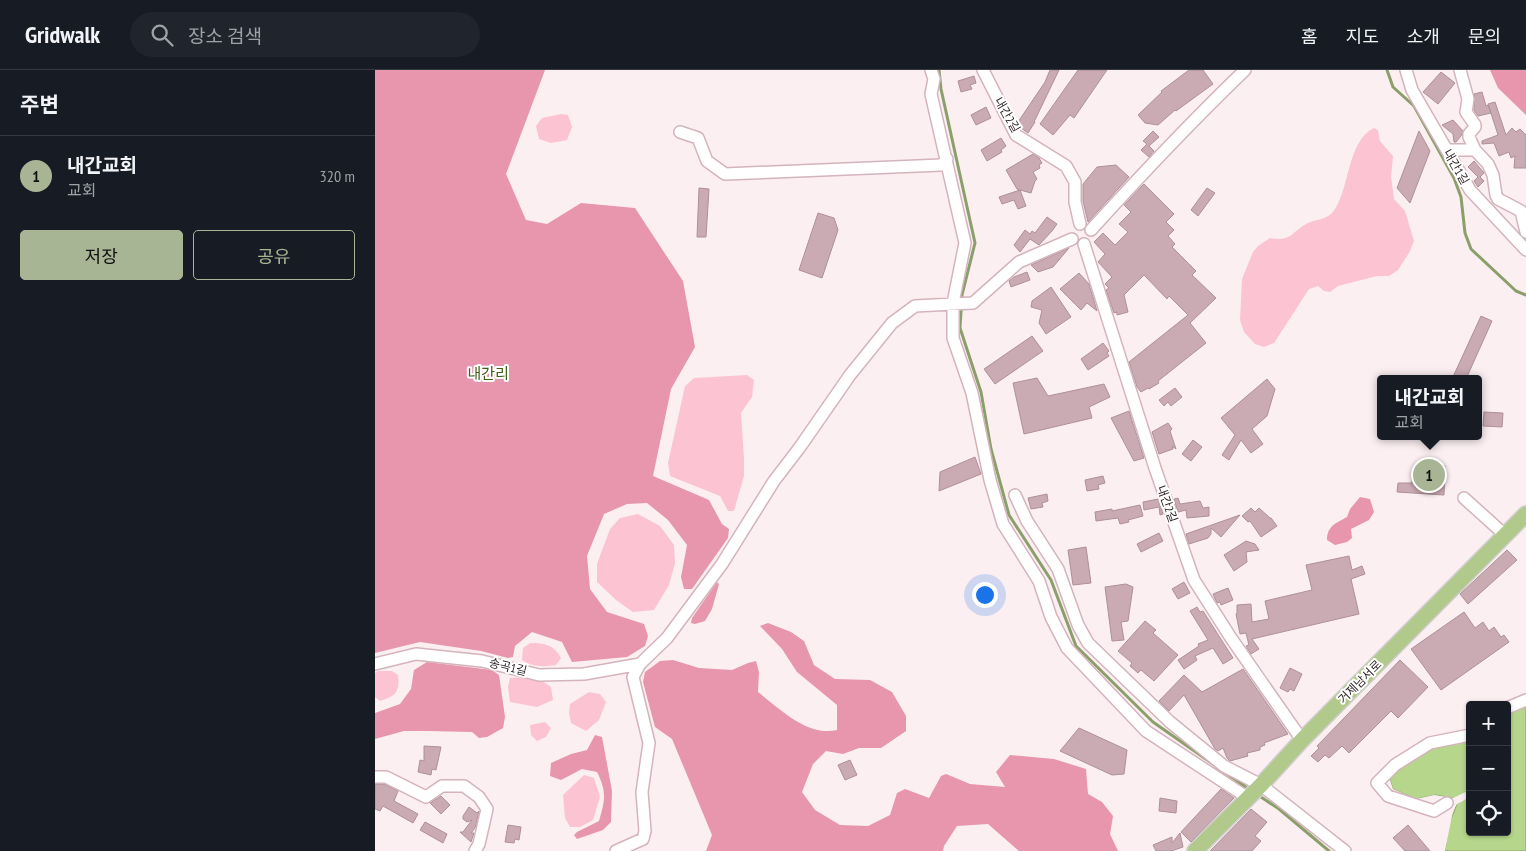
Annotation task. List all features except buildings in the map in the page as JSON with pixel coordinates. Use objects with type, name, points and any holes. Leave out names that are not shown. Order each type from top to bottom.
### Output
[{"type":"main road","name":"거제남서로","points":[[1195,851],[1526,514]]},
{"type":"lane","points":[[931,70],[934,79],[931,94],[965,243],[953,303],[953,338],[972,393],[990,480],[1003,524],[1039,581],[1051,617],[1067,648],[1146,731],[1248,798]]},
{"type":"lane","name":"내간2길","points":[[983,70],[1016,135],[1066,166],[1075,182],[1075,202],[1080,224]]},
{"type":"lane","points":[[1091,230],[1086,225],[1076,225],[1071,231],[1072,239],[1084,244],[1090,238],[1091,230],[1173,142],[1245,70]]},
{"type":"lane","name":"내간1길","points":[[1406,70],[1412,90],[1470,190],[1526,250]]},
{"type":"lane","points":[[1460,70],[1468,99],[1466,112],[1475,125],[1469,137],[1475,150],[1488,164],[1493,175],[1496,195],[1499,199],[1521,211],[1526,232]]},
{"type":"lane","points":[[680,132],[699,138],[707,161],[725,174],[941,165],[947,160]]},
{"type":"lane","points":[[1447,150],[1475,150]]},
{"type":"lane","points":[[616,851],[643,839],[645,831],[642,792],[649,743],[633,678],[641,664],[667,638],[722,564],[774,481],[850,375],[892,323],[915,306],[973,303],[1019,262],[1072,239]]},
{"type":"lane","name":"내간2길","points":[[1084,244],[1155,468],[1195,580],[1231,638],[1302,740]]},
{"type":"lane","points":[[1015,495],[1058,570],[1078,625],[1088,642],[1170,722],[1224,766],[1261,785],[1345,851]]},
{"type":"lane","points":[[1464,498],[1505,536]]},
{"type":"lane","points":[[1015,542],[1034,531]]},
{"type":"lane","name":"송곡1길","points":[[375,664],[416,654],[482,661],[539,675],[584,674],[641,664]]},
{"type":"lane","points":[[1511,706],[1526,700]]},
{"type":"lane","points":[[1447,802],[1434,811],[1418,807],[1388,796],[1377,783],[1395,765],[1430,743],[1466,736]]},
{"type":"lane","points":[[375,777],[386,777],[426,797],[442,786],[464,786],[479,797],[487,809],[479,844],[475,851]]},
{"type":"shaded area","points":[[375,70],[545,70],[506,174],[526,220],[547,224],[581,203],[635,208],[683,281],[695,347],[671,389],[653,476],[709,500],[722,524],[729,529],[728,538],[692,589],[684,589],[681,577],[687,545],[668,520],[647,503],[627,504],[604,514],[587,556],[590,589],[607,612],[644,624],[648,636],[645,646],[627,657],[572,662],[562,642],[532,632],[515,646],[513,657],[508,658],[481,651],[420,642],[375,653]]},
{"type":"shaded area","points":[[1490,70],[1526,70],[1526,115],[1498,88]]},
{"type":"shaded area","points":[[561,114],[568,115],[572,127],[567,140],[551,143],[539,139],[536,126],[542,118]]},
{"type":"shaded area","points":[[1374,128],[1378,130],[1380,141],[1393,156],[1391,177],[1394,199],[1405,211],[1414,241],[1409,253],[1398,270],[1389,276],[1377,276],[1338,286],[1330,292],[1324,291],[1318,286],[1309,289],[1274,343],[1264,347],[1255,344],[1244,332],[1240,320],[1242,279],[1253,252],[1270,238],[1283,239],[1302,226],[1332,213],[1338,204],[1358,144]]},
{"type":"shaded area","points":[[747,375],[754,380],[752,397],[741,413],[744,476],[734,511],[728,511],[720,496],[670,476],[668,463],[685,386],[694,378]]},
{"type":"shaded area","points":[[1360,497],[1370,499],[1374,512],[1369,520],[1351,529],[1352,538],[1347,542],[1335,545],[1327,540],[1330,528],[1347,517],[1350,509]]},
{"type":"shaded area","points":[[638,514],[660,526],[674,545],[675,563],[669,585],[654,610],[633,612],[616,600],[597,582],[597,564],[610,529],[620,518]]},
{"type":"shaded area","points":[[717,582],[719,584],[712,609],[705,621],[695,624],[691,623],[692,618]]},
{"type":"shaded area","points":[[768,623],[791,632],[804,641],[814,665],[835,679],[870,680],[892,692],[906,716],[906,731],[881,748],[859,748],[843,754],[826,751],[813,764],[802,792],[815,810],[840,825],[868,826],[890,815],[897,793],[905,789],[929,798],[941,776],[946,774],[970,784],[1005,787],[996,772],[1010,755],[1054,759],[1086,769],[1088,794],[1102,802],[1113,816],[1110,834],[1118,851],[1019,851],[988,824],[957,826],[944,846],[943,851],[706,851],[712,835],[672,739],[655,727],[643,682],[645,672],[660,661],[673,660],[699,668],[732,670],[756,661],[759,672],[758,692],[805,726],[826,731],[837,730],[837,705],[797,672],[782,649],[760,626]]},
{"type":"shaded area","points":[[530,643],[548,646],[555,650],[561,658],[556,665],[551,666],[530,664],[522,660],[523,648]]},
{"type":"shaded area","points":[[427,662],[492,670],[499,675],[505,717],[503,728],[487,737],[479,738],[472,732],[404,731],[375,739],[375,713],[400,704],[411,689],[414,670]]},
{"type":"shaded area","points":[[378,671],[392,671],[398,675],[396,693],[380,701],[375,697],[375,673]]},
{"type":"shaded area","points":[[524,677],[542,681],[551,687],[553,700],[537,707],[510,702],[508,687],[510,678]]},
{"type":"shaded area","points":[[589,692],[600,694],[606,702],[599,720],[586,731],[571,723],[569,713],[570,704]]},
{"type":"shaded area","points":[[1526,705],[1526,851],[1445,851],[1449,824],[1457,804],[1453,798],[1435,795],[1416,799],[1393,789],[1390,780],[1391,775],[1396,769],[1431,748],[1466,739],[1466,836],[1511,836],[1511,711]]},
{"type":"shaded area","points":[[545,722],[551,728],[546,737],[537,741],[531,735],[530,725]]},
{"type":"shaded area","points":[[595,735],[602,737],[612,791],[611,822],[603,830],[577,839],[574,835],[577,832],[599,821],[604,802],[602,785],[597,772],[582,769],[561,780],[550,776],[551,763],[571,754],[587,750]]},
{"type":"shaded area","points":[[584,775],[594,778],[600,797],[593,820],[580,827],[570,827],[565,818],[563,795]]},
{"type":"pier","points":[[1390,780],[1393,789],[1416,799],[1434,795],[1453,798],[1466,792],[1466,799],[1457,804],[1453,811],[1445,851],[1442,851],[1447,824],[1454,804],[1451,800],[1435,798],[1415,801],[1392,791],[1388,781]]},
{"type":"waterway","points":[[939,70],[941,89],[975,243],[962,295],[960,328],[981,392],[991,449],[1009,515],[1051,580],[1076,646],[1153,722],[1250,790]]},
{"type":"waterway","points":[[1387,70],[1393,87],[1414,106],[1454,178],[1461,197],[1465,233],[1471,249],[1516,291],[1526,295]]},
{"type":"waterway","points":[[1258,795],[1279,809],[1329,851]]},
{"type":"place","name":"내간교회","points":[[1429,475]]},
{"type":"district","name":"내간리","points":[[488,374]]}]
